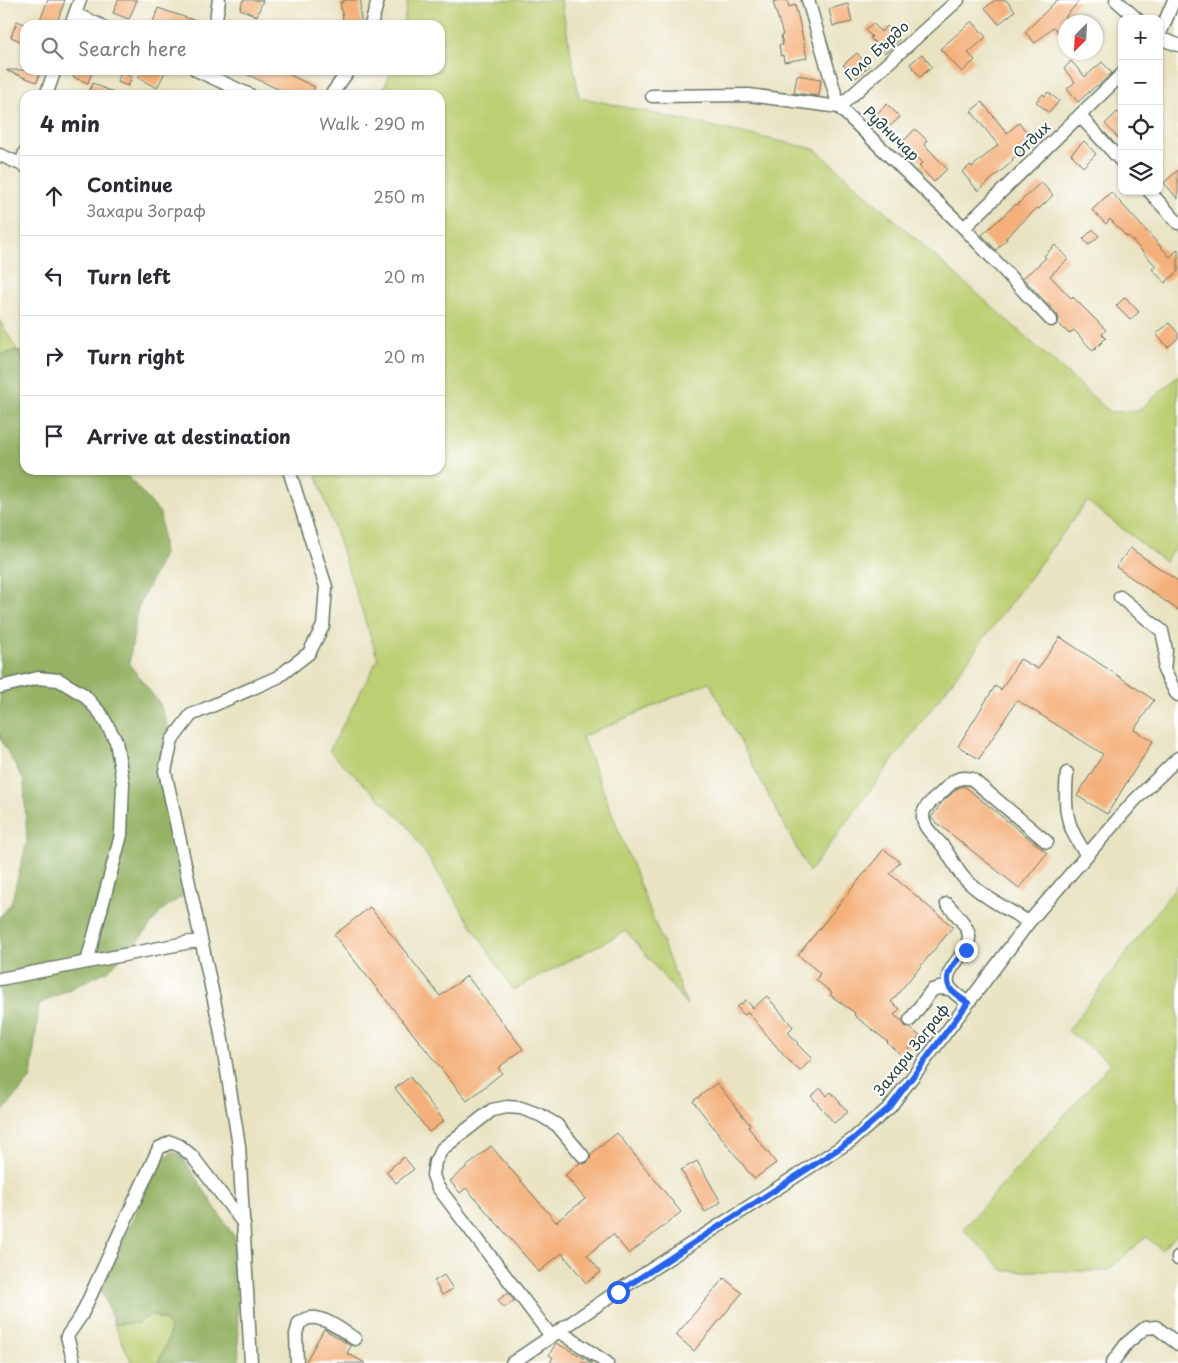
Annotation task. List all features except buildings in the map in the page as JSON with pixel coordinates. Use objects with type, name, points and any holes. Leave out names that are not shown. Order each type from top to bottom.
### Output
[{"type":"street","points":[[73,19],[80,0]]},
{"type":"street","points":[[216,20],[219,0]]},
{"type":"street","points":[[372,20],[378,0]]},
{"type":"street","points":[[652,96],[749,95],[839,106],[808,0]]},
{"type":"street","name":"Голо Бърдо","points":[[839,106],[958,0]]},
{"type":"street","points":[[1116,0],[1133,15]]},
{"type":"street","points":[[1163,27],[1174,0]]},
{"type":"street","points":[[1163,38],[1178,44]]},
{"type":"street","points":[[48,90],[53,75]]},
{"type":"street","points":[[210,75],[240,90]]},
{"type":"street","points":[[335,90],[345,75]]},
{"type":"street","name":"Отдих","points":[[964,228],[1118,78]]},
{"type":"street","name":"Рудничар","points":[[839,106],[964,228],[1051,320]]},
{"type":"street","points":[[1080,116],[1118,158]]},
{"type":"street","points":[[0,155],[20,160]]},
{"type":"street","points":[[1152,195],[1178,223]]},
{"type":"street","points":[[251,1363],[239,1146],[220,1028],[165,771],[172,740],[191,715],[278,677],[309,653],[322,626],[326,587],[291,475]]},
{"type":"street","points":[[1120,597],[1162,631],[1166,650],[1164,670],[1178,695]]},
{"type":"street","points":[[0,687],[38,678],[59,680],[84,695],[101,714],[116,742],[123,783],[121,835],[86,962]]},
{"type":"street","name":"Захари Зограф","points":[[512,1363],[852,1140],[890,1107],[1029,922],[1133,802],[1178,758]]},
{"type":"street","points":[[1067,773],[1065,800],[1069,822],[1077,842],[1087,855]]},
{"type":"street","points":[[1029,922],[989,898],[965,878],[928,830],[923,821],[924,812],[956,779],[964,777],[972,779],[1047,842]]},
{"type":"street","points":[[947,904],[966,927],[969,935],[966,950],[950,970],[948,983],[950,989]]},
{"type":"street","points":[[0,979],[201,940]]},
{"type":"street","points":[[910,1020],[932,990],[939,988],[950,989],[968,1003]]},
{"type":"street","points":[[583,1156],[557,1125],[540,1115],[521,1108],[507,1107],[492,1110],[442,1149],[435,1162],[433,1174],[437,1186],[555,1334],[607,1363]]},
{"type":"street","points":[[74,1363],[68,1336],[81,1316],[159,1148],[171,1142],[180,1146],[192,1156],[244,1224]]},
{"type":"street","points":[[297,1363],[296,1334],[299,1323],[308,1318],[320,1319],[333,1324],[355,1339]]},
{"type":"street","points":[[1112,1363],[1126,1343],[1145,1328],[1156,1327],[1178,1344]]},
{"type":"green space","points":[[408,0],[561,0],[579,97],[815,149],[1110,412],[1138,411],[1178,376],[1178,543],[1165,562],[1087,501],[809,872],[709,682],[582,737],[687,1005],[626,931],[513,990],[407,825],[329,751],[378,659],[317,475],[445,475],[445,90],[383,90],[390,75],[445,75],[445,20],[404,20]]},
{"type":"green space","points":[[0,321],[17,350],[0,355]]},
{"type":"green space","points":[[17,350],[20,352],[20,475],[127,475],[160,513],[164,554],[138,607],[129,664],[160,704],[172,740],[165,771],[191,891],[163,909],[137,942],[109,970],[39,1004],[31,1078],[0,1115],[0,917],[11,904],[27,842],[24,781],[0,738],[0,355]]},
{"type":"green space","points":[[1178,884],[1178,1234],[1162,1250],[1146,1237],[1107,1271],[1004,1271],[963,1229],[1111,1063],[1068,1031]]},
{"type":"green space","points":[[173,1151],[183,1158],[235,1238],[239,1363],[159,1363],[168,1340],[170,1328],[163,1319],[150,1315],[139,1323],[114,1324],[101,1289],[159,1163]]},
{"type":"green space","points":[[150,1315],[163,1319],[170,1328],[168,1340],[159,1363],[132,1363],[114,1324],[139,1323]]},
{"type":"route","points":[[618,1292],[852,1140],[890,1107],[968,1003],[950,989],[948,983],[950,970],[966,950]]}]
